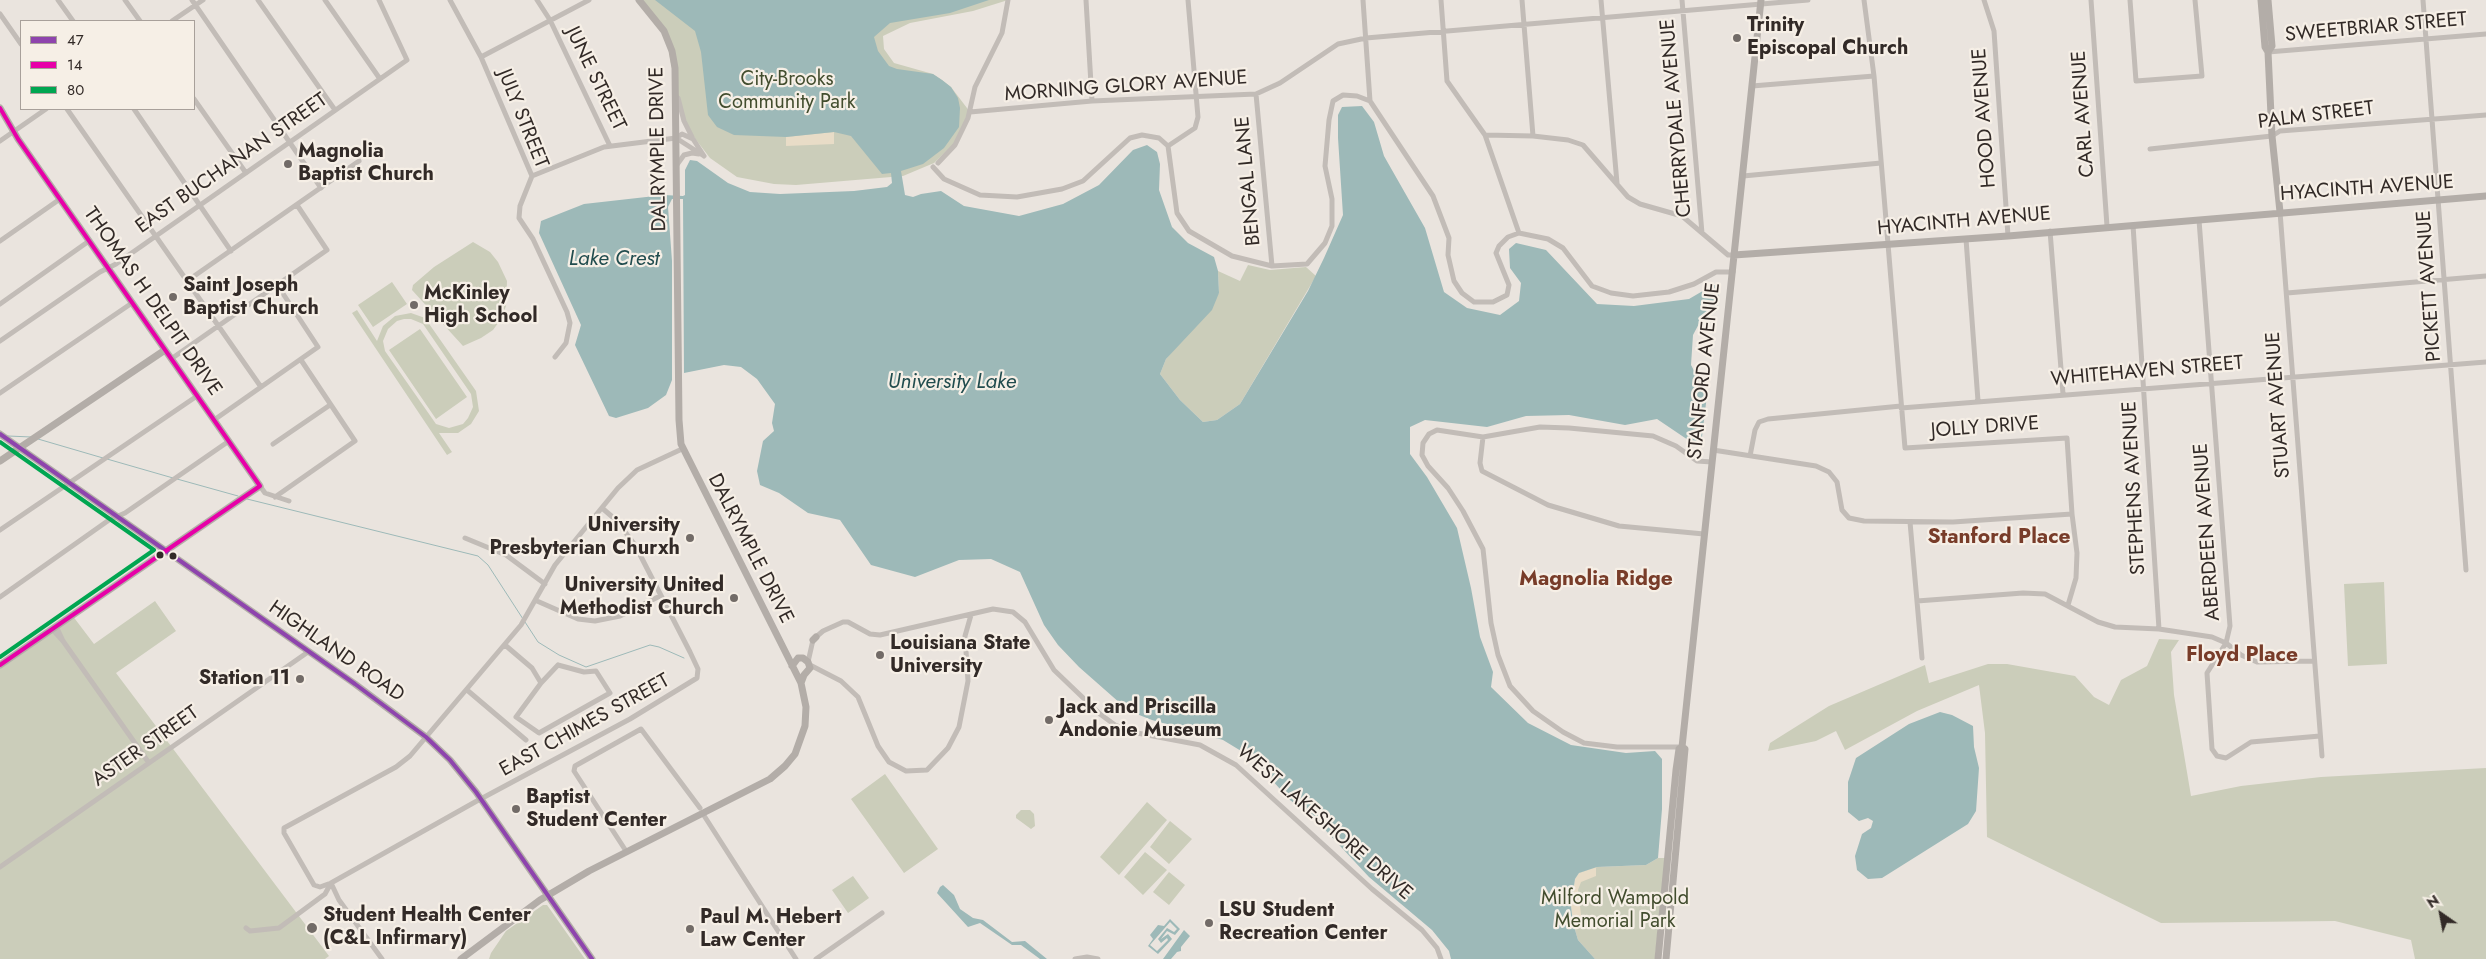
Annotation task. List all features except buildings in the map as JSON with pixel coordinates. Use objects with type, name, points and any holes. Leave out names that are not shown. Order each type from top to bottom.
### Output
[{"type":"street","points":[[58,0],[72,20]]},
{"type":"street","points":[[125,0],[139,20]]},
{"type":"street","points":[[192,0],[321,188]]},
{"type":"street","points":[[174,20],[203,0]]},
{"type":"street","points":[[258,0],[335,110]]},
{"type":"street","points":[[325,0],[380,79]]},
{"type":"street","name":"EAST BUCHANAN STREET","points":[[0,341],[200,205],[407,60],[379,0]]},
{"type":"street","name":"JULY STREET","points":[[450,0],[481,57],[532,176],[520,206],[519,218],[533,239],[567,312],[570,324],[566,343],[555,357]]},
{"type":"street","name":"JUNE STREET","points":[[537,0],[550,20],[610,146]]},
{"type":"street","points":[[481,57],[589,0]]},
{"type":"street","name":"DALRYMPLE DRIVE","points":[[461,959],[548,896],[702,811],[770,779],[790,761],[802,738],[806,721],[806,707],[801,683],[682,449],[679,420],[675,68],[669,42],[661,26],[639,0]]},
{"type":"street","points":[[1008,0],[1002,32],[976,87],[970,112],[955,145],[936,165],[944,179],[980,196],[1017,197],[1062,189],[1083,181],[1130,138],[1142,135],[1159,138],[1168,146],[1177,212],[1189,230],[1232,256],[1272,266],[1306,264],[1325,243],[1332,226],[1332,200],[1325,166],[1329,120],[1333,101],[1343,94],[1370,101]]},
{"type":"street","points":[[1086,0],[1092,101]]},
{"type":"street","points":[[1168,146],[1195,128],[1198,117],[1188,0]]},
{"type":"street","points":[[1363,0],[1370,101],[1433,196],[1449,238],[1448,255],[1454,281],[1462,292],[1474,302],[1493,302],[1507,294],[1510,285],[1496,253],[1499,246],[1508,237],[1519,233],[1548,239],[1563,248],[1592,286],[1611,293],[1633,296],[1669,292],[1694,284],[1716,272],[1732,272]]},
{"type":"street","points":[[1441,0],[1447,81],[1485,135],[1519,233]]},
{"type":"street","points":[[1522,0],[1532,136]]},
{"type":"street","points":[[1601,0],[1617,184]]},
{"type":"street","name":"CHERRYDALE AVENUE","points":[[1682,0],[1702,233]]},
{"type":"street","name":"MORNING GLORY AVENUE","points":[[970,112],[1092,101],[1256,94],[1280,83],[1338,44],[1366,38],[1603,18],[1761,2],[1808,0]]},
{"type":"street","points":[[1864,0],[1874,76],[1901,407]]},
{"type":"street","name":"HOOD AVENUE","points":[[1984,0],[1994,30],[2008,236]]},
{"type":"street","name":"CARL AVENUE","points":[[2091,0],[2107,226]]},
{"type":"street","points":[[2130,0],[2136,81],[2202,76],[2195,0]]},
{"type":"street","name":"STUART AVENUE","points":[[2261,0],[2264,47],[2268,52],[2272,136],[2287,292],[2322,756]]},
{"type":"street","name":"STUART AVENUE","points":[[2268,0],[2272,46],[2268,52]]},
{"type":"street","name":"PICKETT AVENUE","points":[[2423,0],[2466,570]]},
{"type":"street","name":"STANFORD AVENUE","points":[[1658,959],[1675,783],[1679,749],[1682,746],[1761,2]]},
{"type":"street","points":[[0,14],[20,43]]},
{"type":"street","name":"SWEETBRIAR STREET","points":[[2268,52],[2486,34]]},
{"type":"street","points":[[1752,86],[1874,76]]},
{"type":"street","points":[[676,92],[684,121],[704,156],[692,152],[684,155],[676,166]]},
{"type":"street","name":"BENGAL LANE","points":[[1256,94],[1272,266]]},
{"type":"street","points":[[195,100],[246,173]]},
{"type":"street","name":"THOMAS H DELPIT DRIVE","points":[[0,108],[60,199],[229,441],[256,488],[289,501]]},
{"type":"street","points":[[0,141],[45,110]]},
{"type":"street","points":[[68,110],[261,387]]},
{"type":"street","points":[[135,110],[231,252]]},
{"type":"street","name":"PALM STREET","points":[[2150,149],[2272,136],[2280,131],[2486,115]]},
{"type":"street","points":[[532,176],[610,146],[676,138],[684,134],[695,141]]},
{"type":"street","points":[[1485,135],[1532,136],[1568,140],[1583,145],[1628,197],[1640,204],[1682,216],[1728,255],[1734,255]]},
{"type":"street","points":[[676,138],[700,154]]},
{"type":"street","points":[[187,281],[359,161]]},
{"type":"street","points":[[1743,176],[1881,164]]},
{"type":"street","name":"HYACINTH AVENUE","points":[[1734,255],[2008,236],[2107,226],[2133,226],[2280,212],[2486,196]]},
{"type":"street","points":[[0,241],[60,199]]},
{"type":"street","points":[[171,359],[327,250],[297,205]]},
{"type":"street","name":"ABERDEEN AVENUE","points":[[2199,220],[2230,626],[2226,643],[2207,673],[2212,749],[2217,756],[2226,758],[2251,742],[2320,736]]},
{"type":"street","name":"STEPHENS AVENUE","points":[[2133,226],[2159,629]]},
{"type":"street","points":[[2050,231],[2063,394]]},
{"type":"street","points":[[1966,238],[1978,401]]},
{"type":"street","points":[[0,304],[90,242]]},
{"type":"street","points":[[2287,292],[2486,276]]},
{"type":"street","points":[[214,420],[318,347],[278,286]]},
{"type":"street","points":[[0,393],[132,302]]},
{"type":"street","points":[[0,461],[18,446],[29,443],[165,350]]},
{"type":"street","points":[[275,497],[355,442],[301,360]]},
{"type":"street","name":"WHITEHAVEN STREET","points":[[1750,456],[1755,430],[1759,422],[1768,419],[2144,387],[2486,362]]},
{"type":"street","points":[[0,530],[197,396]]},
{"type":"street","points":[[273,444],[330,405]]},
{"type":"street","name":"JOLLY DRIVE","points":[[1901,407],[1905,448],[2067,438],[2072,514]]},
{"type":"street","points":[[1682,746],[1617,747],[1584,743],[1563,732],[1533,711],[1510,686],[1498,654],[1491,623],[1483,549],[1463,511],[1448,488],[1428,466],[1422,455],[1423,443],[1429,434],[1436,430],[1484,437],[1540,427],[1654,436],[1676,446],[1697,461],[1712,462]]},
{"type":"street","name":"HIGHLAND ROAD","points":[[0,434],[426,737],[450,760],[481,799],[592,959]]},
{"type":"street","points":[[1484,437],[1480,463],[1482,471],[1548,505],[1619,526],[1704,534]]},
{"type":"street","points":[[0,597],[229,441]]},
{"type":"street","points":[[382,959],[339,900],[331,883],[320,887],[313,884],[284,833],[286,827],[399,765],[410,756],[521,625],[537,601],[555,565],[633,473],[682,449]]},
{"type":"street","points":[[1713,450],[1816,466],[1830,472],[1837,482],[1842,510],[1849,518],[1864,521],[1953,522],[2072,514],[2077,553],[2076,578],[2068,605]]},
{"type":"street","points":[[0,665],[256,488]]},
{"type":"street","points":[[537,601],[578,619],[595,621],[620,616],[660,596],[629,536],[602,508]]},
{"type":"street","points":[[1910,522],[1922,658]]},
{"type":"street","points":[[465,538],[506,555],[545,584]]},
{"type":"street","points":[[1917,601],[2023,593],[2045,594],[2098,622],[2115,627],[2159,629],[2212,637],[2226,643],[2241,655],[2257,662],[2314,660]]},
{"type":"street","name":"EAST CHIMES STREET","points":[[246,928],[250,931],[278,928],[325,894],[331,883],[694,681],[699,674],[690,652],[660,596]]},
{"type":"street","name":"WEST LAKESHORE DRIVE","points":[[799,658],[823,631],[843,622],[848,622],[870,634],[880,635],[971,614],[1002,609],[1019,616],[1030,629],[1043,655],[1060,677],[1093,709],[1115,725],[1132,732],[1200,745],[1236,765],[1358,877],[1422,930],[1438,948],[1441,959]]},
{"type":"street","points":[[809,664],[841,681],[858,697],[878,746],[889,762],[906,771],[927,770],[948,748],[960,727],[968,681],[965,636],[971,614]]},
{"type":"street","points":[[54,628],[149,763]]},
{"type":"street","points":[[801,683],[808,671],[815,638]]},
{"type":"street","points":[[505,645],[532,668],[541,683]]},
{"type":"street","name":"DALRYMPLE DRIVE","points":[[781,645],[809,664]]},
{"type":"street","name":"ASTER STREET","points":[[0,867],[308,652]]},
{"type":"street","points":[[799,658],[794,670],[804,675]]},
{"type":"street","points":[[558,665],[584,672],[596,671],[610,693],[539,733],[516,717],[541,683],[558,665]]},
{"type":"street","points":[[467,690],[526,740]]},
{"type":"street","points":[[626,852],[574,771],[575,766],[641,729],[702,811],[796,959]]},
{"type":"street","name":"STANFORD AVENUE","points":[[1666,959],[1685,749],[1682,746]]},
{"type":"street","points":[[816,959],[882,913]]},
{"type":"street","points":[[1075,959],[1085,957],[1098,959]]},
{"type":"green space","name":"City-Brooks Community Park","points":[[639,0],[1008,0],[973,11],[910,23],[883,36],[884,49],[894,63],[933,74],[951,87],[970,112],[959,139],[934,163],[903,176],[796,185],[774,184],[737,177],[710,158],[687,128],[676,92],[666,35]]},
{"type":"green space","points":[[473,242],[490,252],[498,262],[507,281],[506,306],[501,319],[493,330],[463,346],[412,290],[413,285],[434,267]]},
{"type":"green space","points":[[1248,265],[1270,270],[1306,267],[1316,276],[1240,404],[1217,420],[1203,422],[1180,400],[1160,374],[1166,359],[1219,293],[1218,271],[1240,281]]},
{"type":"green space","points":[[392,282],[407,304],[373,327],[358,305]]},
{"type":"green space","points":[[357,310],[377,341],[383,326],[395,316],[411,313],[425,318],[476,391],[479,411],[471,424],[458,433],[439,433],[452,452],[447,455],[352,313]],"holes":[[[411,319],[423,324],[471,394],[473,407],[463,424],[449,428],[436,424],[385,351],[383,341],[388,329],[397,321]]]},
{"type":"green space","points":[[420,329],[467,397],[436,419],[389,350]]},
{"type":"green space","points":[[2384,582],[2387,664],[2348,666],[2344,584]]},
{"type":"green space","points":[[155,601],[176,631],[116,673],[329,956],[325,959],[0,959],[0,665],[72,615],[94,644]]},
{"type":"green space","points":[[2159,639],[2179,640],[2171,652],[2174,695],[2191,796],[2241,786],[2321,777],[2486,768],[2486,959],[2415,959],[2411,940],[2335,921],[2161,923],[1987,837],[1985,733],[1979,685],[1917,711],[1845,750],[1836,731],[1816,741],[1768,751],[1770,743],[1829,706],[1925,665],[1929,683],[1988,664],[2007,664],[2075,676],[2094,697],[2109,705],[2121,680],[2147,666]]},
{"type":"green space","points":[[885,774],[938,849],[904,873],[851,799]]},
{"type":"green space","points":[[1147,802],[1167,820],[1119,875],[1100,857]]},
{"type":"green space","points":[[1021,810],[1030,810],[1034,814],[1035,826],[1031,829],[1016,818],[1016,815]]},
{"type":"green space","points":[[1170,821],[1192,839],[1169,864],[1150,847]]},
{"type":"green space","points":[[1145,852],[1167,870],[1143,895],[1124,877]]},
{"type":"green space","name":"Milford Wampold Memorial Park","points":[[1658,858],[1665,858],[1655,959],[1595,959],[1578,940],[1573,923],[1579,873],[1597,867],[1646,865]]},
{"type":"green space","points":[[1169,872],[1185,885],[1169,905],[1153,892]]},
{"type":"green space","points":[[853,876],[869,898],[848,913],[832,890]]},
{"type":"green space","points":[[543,905],[547,905],[585,959],[489,959],[506,931]]},
{"type":"sand","points":[[834,132],[834,144],[786,146],[786,137]]},
{"type":"sand","points":[[1596,867],[1596,876],[1581,882],[1578,890],[1582,923],[1574,927],[1571,906],[1575,879],[1579,873]]},
{"type":"water","name":"University Lake","points":[[655,0],[989,0],[950,13],[890,23],[874,37],[878,51],[889,66],[897,69],[933,74],[951,87],[958,98],[960,108],[959,127],[944,148],[923,164],[901,171],[905,195],[913,197],[941,191],[964,206],[1019,216],[1063,204],[1099,185],[1133,150],[1147,145],[1157,152],[1160,164],[1159,190],[1172,227],[1188,243],[1214,257],[1218,271],[1219,293],[1212,310],[1166,359],[1160,374],[1180,400],[1203,422],[1217,420],[1240,404],[1308,291],[1343,215],[1338,138],[1338,115],[1342,107],[1362,106],[1374,122],[1384,156],[1425,228],[1444,292],[1467,308],[1500,315],[1519,301],[1521,283],[1510,268],[1509,249],[1516,243],[1546,250],[1597,304],[1634,306],[1689,299],[1713,285],[1720,285],[1717,311],[1702,318],[1693,335],[1691,365],[1707,395],[1702,437],[1694,444],[1657,419],[1625,425],[1569,415],[1526,416],[1487,427],[1425,420],[1410,427],[1410,454],[1427,477],[1457,528],[1480,637],[1493,672],[1491,687],[1528,723],[1571,745],[1626,753],[1655,751],[1662,759],[1662,809],[1658,858],[1646,865],[1597,867],[1579,873],[1575,879],[1571,906],[1573,923],[1578,940],[1595,959],[1451,959],[1449,951],[1432,930],[1369,877],[1315,819],[1290,800],[1251,757],[1223,740],[1152,720],[1129,711],[1079,667],[1058,645],[1044,625],[1020,572],[991,559],[959,560],[915,577],[871,565],[840,520],[808,513],[779,493],[760,485],[757,471],[763,441],[774,431],[772,423],[775,404],[757,379],[741,367],[724,365],[684,373],[683,199],[672,199],[668,207],[672,261],[672,380],[666,395],[648,408],[616,418],[609,416],[575,345],[581,325],[539,233],[541,221],[584,204],[664,195],[683,196],[685,195],[685,170],[690,160],[697,161],[728,183],[750,192],[780,194],[854,191],[887,187],[892,183],[891,173],[882,174],[851,136],[834,132],[786,137],[734,135],[717,127],[708,115],[701,52],[695,31]]},
{"type":"water","points":[[1940,712],[1952,715],[1973,726],[1974,747],[1979,768],[1976,811],[1968,824],[1882,878],[1868,879],[1857,870],[1855,856],[1862,834],[1871,828],[1873,821],[1868,818],[1859,821],[1848,812],[1848,782],[1856,758],[1909,724]]},
{"type":"water","points":[[943,885],[954,895],[960,909],[973,918],[983,920],[1012,942],[1025,941],[1047,959],[1040,959],[1021,945],[1012,945],[980,923],[968,927],[937,893]]},
{"type":"water","points":[[1170,919],[1180,929],[1175,935],[1167,931],[1161,939],[1168,934],[1172,939],[1158,954],[1148,946],[1153,939],[1150,935],[1158,925],[1164,926]],"holes":[[[1170,922],[1177,929],[1174,932],[1167,928],[1158,939],[1161,943],[1167,938],[1168,940],[1157,951],[1150,945]]]},
{"type":"water","points":[[1184,930],[1190,936],[1181,947],[1181,951],[1177,952],[1171,959],[1163,959]]},
{"type":"waterway","points":[[8,436],[31,437]]},
{"type":"waterway","points":[[38,439],[103,458]]},
{"type":"waterway","points":[[107,459],[173,478]]},
{"type":"waterway","points":[[177,479],[238,496]]},
{"type":"waterway","points":[[247,499],[478,556],[488,565],[523,619]]},
{"type":"waterway","points":[[525,622],[538,642],[559,655],[586,667],[650,645],[684,658]]},
{"type":"transit line","name":"14","points":[[0,108],[18,139],[260,486],[0,665]]},
{"type":"transit line","name":"47","points":[[0,434],[355,684],[426,737],[450,760],[476,792],[592,959]]},
{"type":"transit line","name":"80","points":[[0,442],[154,550],[0,657]]},
{"type":"place","name":"Trinity Episcopal Church","points":[[1737,38]]},
{"type":"place","name":"Magnolia Baptist Church","points":[[288,164]]},
{"type":"place","name":"Saint Joseph Baptist Church","points":[[173,297]]},
{"type":"place","name":"McKinley High School","points":[[414,305]]},
{"type":"place","name":"University Presbyterian Churxh","points":[[690,538]]},
{"type":"place","name":"University United Methodist Church","points":[[734,598]]},
{"type":"place","name":"Louisiana State University","points":[[880,655]]},
{"type":"place","name":"Station 11","points":[[300,679]]},
{"type":"place","name":"Jack and Priscilla Andonie Museum","points":[[1049,720]]},
{"type":"place","name":"Baptist Student Center","points":[[516,809]]},
{"type":"place","name":"LSU Student Recreation Center","points":[[1209,923]]},
{"type":"place","name":"Student Health Center (C&L Infirmary)","points":[[312,928]]},
{"type":"place","name":"Paul M. Hebert Law Center","points":[[690,929]]},
{"type":"district","name":"Stanford Place","points":[[1999,538]]},
{"type":"district","name":"Magnolia Ridge","points":[[1596,580]]},
{"type":"district","name":"Floyd Place","points":[[2242,656]]},
{"type":"water label","name":"Lake Crest","points":[[614,260]]}]
